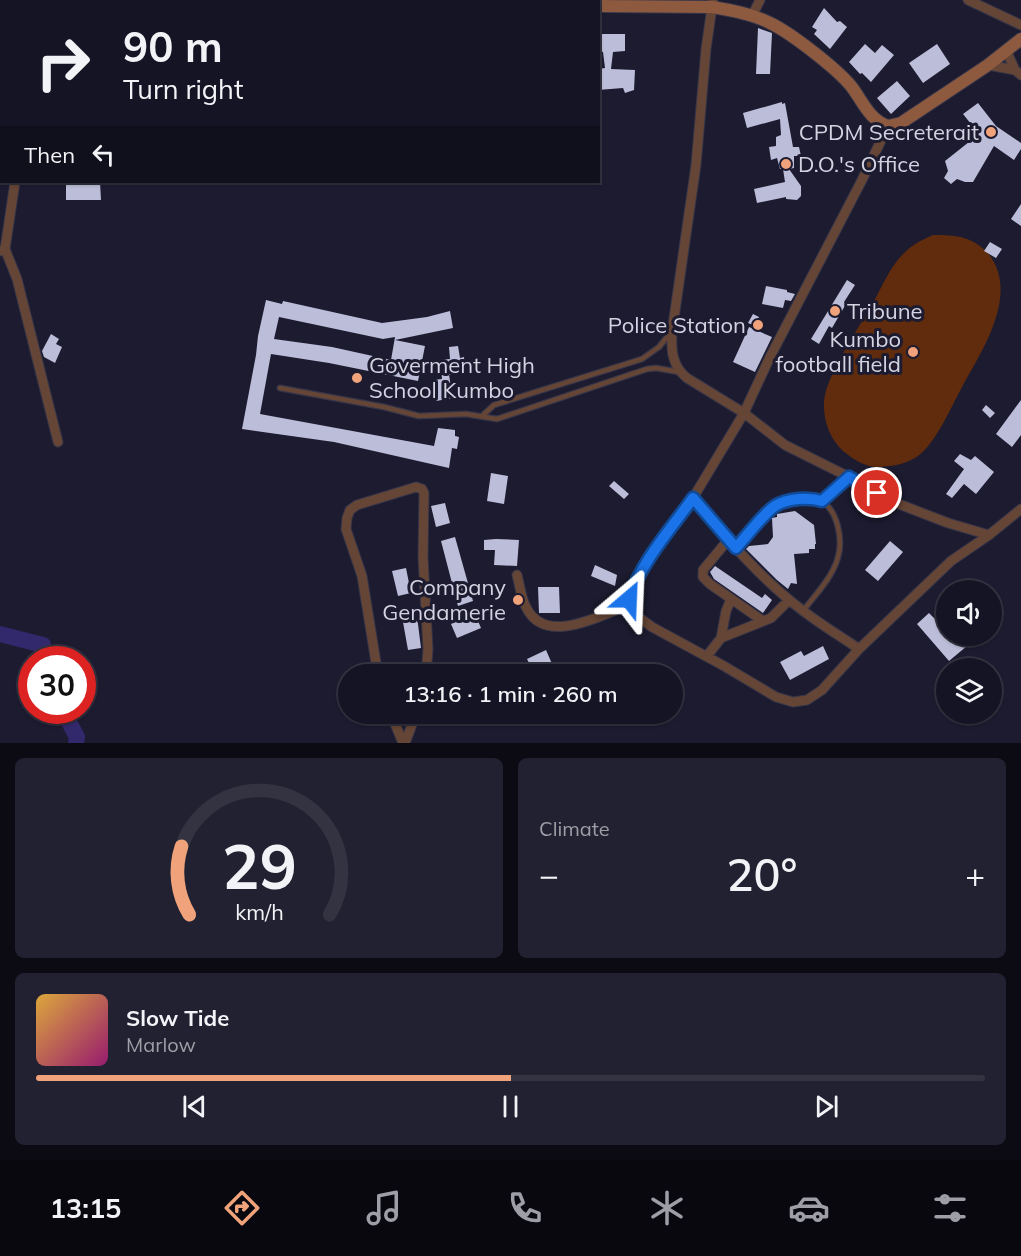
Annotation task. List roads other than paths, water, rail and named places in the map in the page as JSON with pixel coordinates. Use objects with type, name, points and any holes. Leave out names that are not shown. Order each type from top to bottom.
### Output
[{"type":"street","points":[[73,0],[143,0]]},
{"type":"street","points":[[752,16],[760,0]]},
{"type":"street","points":[[968,0],[1021,25]]},
{"type":"street","points":[[713,3],[706,49],[696,165],[672,332],[671,350],[674,361],[680,372],[744,413],[785,445],[891,501],[948,523],[988,535]]},
{"type":"street","points":[[600,6],[713,3],[752,16],[777,27],[824,61],[850,86],[873,118],[888,126],[901,123],[988,65],[1021,39]]},
{"type":"street","points":[[1006,50],[1018,73]]},
{"type":"street","points":[[988,65],[1018,73]]},
{"type":"street","points":[[888,126],[858,189],[770,357],[744,413],[693,498],[633,587],[629,605],[637,616],[652,627],[707,656],[776,698],[794,702],[807,700],[822,690],[859,649],[951,561],[1021,509]]},
{"type":"street","points":[[15,183],[3,250],[17,279],[58,442]]},
{"type":"street","points":[[376,664],[362,576],[346,529],[347,518],[350,510],[357,505],[416,487],[422,489],[424,493],[423,557],[427,664]]},
{"type":"street","points":[[693,498],[728,540],[789,600],[859,649]]},
{"type":"street","points":[[728,540],[703,570],[703,577],[763,621]]},
{"type":"street","points":[[517,575],[526,608],[537,621],[545,625],[564,627],[574,625],[629,605]]},
{"type":"street","points":[[707,656],[721,638],[726,611],[731,599]]},
{"type":"street","points":[[721,638],[771,618],[789,600]]},
{"type":"street","points":[[395,724],[404,743]]},
{"type":"street","points":[[404,743],[412,724]]},
{"type":"lane","points":[[483,415],[494,405],[642,359],[672,332]]},
{"type":"lane","points":[[280,388],[384,407],[419,416],[466,414],[498,419],[647,369],[680,372]]},
{"type":"lane","points":[[822,501],[849,477]]},
{"type":"lane","points":[[736,548],[776,506],[811,498],[822,501],[832,513],[837,524],[840,547],[838,559],[829,577],[803,611]]},
{"type":"waterway","points":[[0,634],[43,646]]},
{"type":"waterway","points":[[70,724],[77,737],[76,743]]},
{"type":"place","name":"CPDM Secreterait","points":[[991,132]]},
{"type":"place","name":"D.O.'s Office","points":[[786,164]]},
{"type":"place","name":"Tribune","points":[[835,311]]},
{"type":"place","name":"Police Station","points":[[758,325]]},
{"type":"place","name":"Kumbo football field","points":[[913,352]]},
{"type":"place","name":"Goverment High School Kumbo","points":[[357,378]]},
{"type":"place","name":"Company Gendamerie","points":[[518,600]]}]
